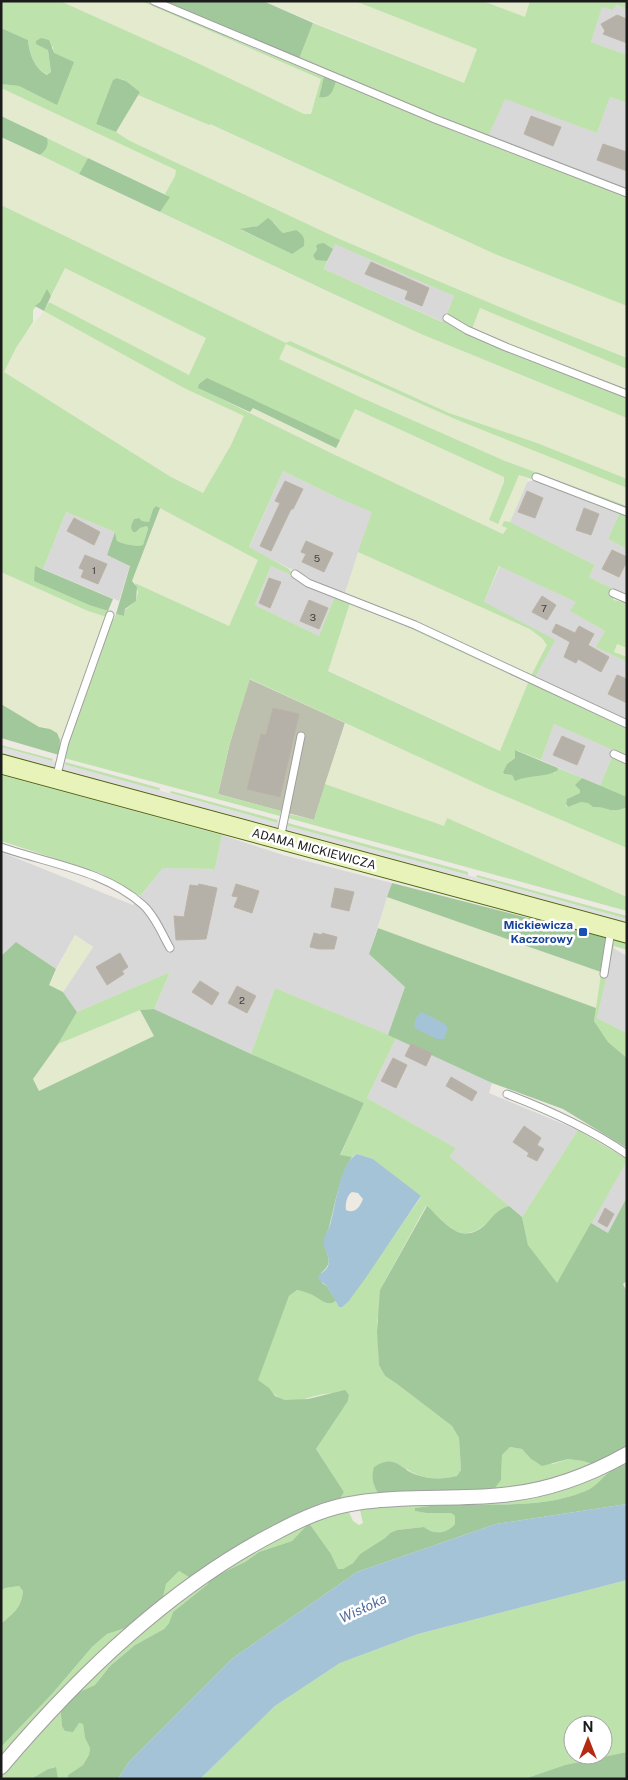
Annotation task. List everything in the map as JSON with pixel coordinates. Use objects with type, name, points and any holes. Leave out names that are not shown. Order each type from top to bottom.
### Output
[{"type":"street","name":"ADAMA MICKIEWICZA","points":[[1,764],[619,931]]},
{"type":"street","points":[[1,1766],[51,1709],[154,1614],[211,1570],[301,1519],[331,1508],[376,1500],[502,1495],[524,1492],[572,1481],[602,1468],[627,1454]]},
{"type":"lane","points":[[154,1],[435,119],[627,193]]},
{"type":"lane","points":[[447,318],[467,330],[627,394]]},
{"type":"lane","points":[[536,477],[627,512]]},
{"type":"lane","points":[[295,574],[308,584],[415,625],[627,724]]},
{"type":"lane","points":[[613,593],[627,599]]},
{"type":"lane","points":[[56,779],[65,742],[110,615]]},
{"type":"lane","points":[[280,839],[301,736]]},
{"type":"lane","points":[[614,754],[627,760]]},
{"type":"lane","points":[[1,847],[84,872],[117,886],[144,906],[170,948]]},
{"type":"lane","points":[[604,974],[619,931]]},
{"type":"lane","points":[[507,1094],[578,1124],[627,1154]]},
{"type":"shaded area","points":[[60,1],[141,1],[322,79],[311,114],[304,114],[189,59]]},
{"type":"shaded area","points":[[263,1],[355,1],[477,49],[464,83]]},
{"type":"shaded area","points":[[483,1],[530,1],[525,17]]},
{"type":"shaded area","points":[[615,5],[627,9],[627,55],[591,42],[602,6]]},
{"type":"shaded area","points":[[1,88],[176,170],[169,189],[165,194],[1,116]]},
{"type":"shaded area","points":[[138,95],[209,124],[495,254],[627,306],[627,358],[531,320],[335,237],[130,141],[116,132]]},
{"type":"shaded area","points":[[610,97],[627,103],[627,189],[488,137],[505,98],[597,133]]},
{"type":"shaded area","points":[[1,137],[315,286],[421,334],[627,418],[627,479],[537,443],[449,413],[290,341],[287,343],[455,419],[627,488],[627,506],[505,461],[279,359],[286,343],[1,205]]},
{"type":"shaded area","points":[[335,243],[454,296],[443,322],[324,269]]},
{"type":"shaded area","points":[[65,268],[206,338],[189,375],[128,345],[49,302]]},
{"type":"shaded area","points":[[480,308],[627,369],[627,392],[472,329]]},
{"type":"shaded area","points":[[44,311],[184,388],[245,416],[231,445],[203,493],[171,477],[4,372],[24,335]]},
{"type":"shaded area","points":[[253,407],[336,448],[354,409],[504,477],[504,482],[489,520],[497,524],[519,475],[528,479],[510,522],[504,521],[502,526],[507,528],[504,534],[333,454],[250,412]]},
{"type":"shaded area","points":[[283,471],[338,498],[373,512],[345,593],[323,585],[249,548]]},
{"type":"shaded area","points":[[535,480],[619,514],[608,539],[627,549],[627,596],[589,577],[595,565],[510,522],[527,482]]},
{"type":"shaded area","points":[[160,508],[258,560],[229,626],[132,581]]},
{"type":"shaded area","points":[[66,512],[115,532],[107,555],[130,565],[119,601],[43,569]]},
{"type":"shaded area","points":[[358,552],[481,605],[530,629],[542,638],[547,645],[531,676],[443,634],[345,593]]},
{"type":"shaded area","points":[[271,566],[293,576],[305,585],[335,596],[319,636],[255,605]]},
{"type":"shaded area","points":[[500,566],[577,602],[571,611],[605,631],[597,647],[627,662],[627,720],[534,677],[484,602]]},
{"type":"shaded area","points":[[1,572],[88,611],[107,617],[62,740],[60,740],[57,733],[45,727],[39,728],[1,704]]},
{"type":"shaded area","points":[[350,603],[432,638],[528,684],[500,751],[328,670]]},
{"type":"shaded area","points":[[617,644],[627,648],[627,657],[614,652]]},
{"type":"shaded area","points":[[249,679],[345,723],[314,820],[218,794],[230,743]]},
{"type":"shaded area","points":[[345,723],[486,788],[627,848],[627,897],[447,818],[444,827],[325,784]]},
{"type":"shaded area","points":[[554,724],[615,750],[600,786],[541,760]]},
{"type":"shaded area","points":[[1,747],[627,919],[627,926],[1,755]]},
{"type":"shaded area","points":[[222,835],[283,855],[392,883],[369,954],[405,987],[388,1035],[275,988],[251,1054],[154,1009],[170,972],[77,1012],[63,992],[93,947],[75,935],[56,969],[16,942],[1,956],[1,852],[133,905],[163,868],[215,869]]},
{"type":"shaded area","points":[[387,897],[601,972],[596,1008],[378,928]]},
{"type":"shaded area","points":[[75,935],[93,947],[63,992],[49,985]]},
{"type":"shaded area","points":[[613,948],[627,956],[627,1033],[597,1018]]},
{"type":"shaded area","points":[[140,1010],[154,1036],[39,1091],[33,1079],[58,1044]]},
{"type":"shaded area","points":[[396,1038],[492,1083],[489,1093],[578,1130],[522,1217],[450,1157],[456,1148],[367,1098]]},
{"type":"shaded area","points":[[627,1161],[627,1197],[608,1233],[591,1223]]},
{"type":"green space","points":[[1,1],[60,1],[189,59],[304,114],[311,114],[321,79],[141,1],[147,1],[244,44],[324,76],[319,97],[336,81],[456,132],[627,195],[627,306],[495,254],[210,124],[138,95],[140,92],[123,80],[117,78],[96,124],[335,237],[531,320],[627,358],[627,369],[480,308],[472,329],[458,322],[447,313],[454,296],[335,244],[333,249],[324,243],[317,248],[313,257],[327,261],[324,269],[442,322],[444,319],[627,397],[627,418],[421,334],[160,212],[169,197],[165,194],[175,176],[176,170],[1,88],[1,84],[19,86],[56,104],[53,46],[48,50],[51,72],[48,75],[36,65],[28,40],[1,28]],"holes":[[[274,222],[283,233],[296,230],[292,254],[241,230]]]},
{"type":"green space","points":[[161,1],[263,1],[313,23],[299,59]]},
{"type":"green space","points":[[355,1],[483,1],[525,17],[530,1],[627,1],[627,9],[616,5],[613,10],[602,7],[591,42],[627,55],[627,103],[610,97],[597,133],[505,99],[488,137],[299,59],[313,23],[464,83],[477,49]]},
{"type":"green space","points":[[1,28],[28,40],[33,61],[47,75],[51,72],[48,50],[36,44],[36,41],[41,38],[49,40],[54,53],[74,62],[57,105],[19,86],[1,84]]},
{"type":"green space","points":[[324,76],[336,81],[329,95],[319,97]]},
{"type":"green space","points":[[117,78],[126,81],[140,92],[116,132],[96,124],[113,80]]},
{"type":"green space","points":[[1,116],[47,138],[48,143],[45,150],[40,155],[1,137]]},
{"type":"green space","points":[[47,138],[88,158],[79,174],[40,155],[47,146]]},
{"type":"green space","points":[[88,158],[170,197],[160,212],[79,174]]},
{"type":"green space","points":[[1,205],[286,343],[290,341],[449,413],[537,443],[627,479],[627,488],[455,419],[286,344],[279,359],[505,461],[627,506],[627,510],[539,476],[536,476],[535,480],[519,475],[498,524],[489,520],[504,482],[504,477],[355,409],[340,440],[208,379],[199,384],[199,388],[503,534],[507,528],[502,526],[504,521],[510,522],[595,565],[589,577],[621,593],[612,591],[610,594],[614,600],[627,603],[627,648],[617,644],[614,652],[627,657],[627,662],[596,647],[605,631],[570,611],[576,602],[499,566],[484,602],[555,640],[535,677],[559,690],[417,624],[345,595],[345,593],[416,622],[531,676],[547,645],[542,638],[530,629],[358,552],[372,512],[338,498],[283,471],[249,547],[289,569],[293,576],[271,566],[255,605],[319,636],[335,596],[412,627],[627,727],[627,756],[554,724],[541,760],[516,750],[515,758],[507,764],[503,772],[504,774],[512,775],[515,780],[537,774],[555,773],[558,768],[582,778],[576,785],[580,793],[567,799],[566,806],[588,802],[593,807],[613,810],[627,807],[627,848],[486,788],[250,679],[230,743],[218,794],[281,811],[280,816],[64,758],[67,745],[60,740],[64,738],[107,617],[88,611],[1,572]],"holes":[[[65,268],[206,338],[189,375],[49,302],[44,311],[184,388],[244,416],[231,445],[203,493],[171,477],[4,372],[16,348],[33,322],[33,310],[47,290],[51,296]],[[156,506],[258,560],[229,626],[135,583],[138,592],[136,601],[125,610],[124,616],[116,614],[114,619],[107,617],[108,611],[89,605],[35,581],[35,567],[43,569],[66,512],[115,532],[117,541],[140,546],[143,545],[148,529],[147,526],[133,532],[131,529],[132,524],[134,519],[139,518],[142,521],[149,522],[153,509]],[[350,603],[405,626],[528,683],[500,751],[328,671]]]},
{"type":"green space","points":[[268,218],[283,233],[296,230],[304,238],[304,246],[292,254],[240,229],[258,226]]},
{"type":"green space","points":[[324,243],[333,249],[327,261],[316,260],[313,256],[317,249],[316,246]]},
{"type":"green space","points":[[47,289],[51,296],[44,311],[35,306],[40,302]]},
{"type":"green space","points":[[207,378],[340,440],[336,448],[253,408],[250,412],[198,388],[199,384]]},
{"type":"green space","points":[[553,486],[627,514],[627,549],[608,539],[619,514],[553,488]]},
{"type":"green space","points":[[156,506],[160,508],[132,581],[137,587],[136,601],[125,609],[124,616],[116,614],[130,566],[107,555],[115,532],[117,541],[130,545],[143,545],[148,529],[147,526],[133,532],[131,529],[132,524],[134,519],[139,518],[142,521],[149,522],[153,509]]},
{"type":"green space","points":[[35,566],[113,599],[108,611],[89,605],[34,581]]},
{"type":"green space","points":[[1,704],[39,727],[50,729],[57,733],[60,740],[59,755],[1,738]]},
{"type":"green space","points":[[1,745],[53,759],[52,761],[1,747]]},
{"type":"green space","points":[[515,750],[558,768],[557,771],[515,781],[512,775],[504,774],[503,772],[507,764],[515,758]]},
{"type":"green space","points":[[612,757],[627,764],[627,797],[600,786]]},
{"type":"green space","points":[[65,762],[160,788],[159,791],[65,765]]},
{"type":"green space","points":[[1,775],[222,835],[215,869],[163,868],[140,896],[100,873],[1,841]]},
{"type":"green space","points":[[582,778],[627,797],[627,807],[613,810],[593,807],[588,803],[581,802],[568,807],[566,804],[567,799],[580,793],[580,790],[575,785]]},
{"type":"green space","points":[[325,784],[444,826],[447,818],[627,897],[627,911],[288,818],[289,814],[314,820]]},
{"type":"green space","points":[[171,791],[278,820],[277,823],[170,793]]},
{"type":"green space","points":[[288,823],[468,872],[468,875],[287,826]]},
{"type":"green space","points":[[477,875],[627,916],[627,919],[476,877]]},
{"type":"green space","points":[[392,883],[606,938],[601,972],[387,897]]},
{"type":"green space","points":[[378,928],[596,1008],[594,1021],[608,1042],[627,1058],[627,1148],[563,1109],[492,1083],[388,1035],[405,987],[369,954]]},
{"type":"green space","points":[[617,938],[627,941],[627,950],[614,946],[610,962],[611,945]]},
{"type":"green space","points":[[16,942],[56,969],[49,985],[63,992],[77,1012],[58,1044],[33,1079],[39,1091],[154,1036],[140,1010],[154,1009],[364,1103],[340,1155],[352,1157],[341,1180],[324,1242],[329,1262],[321,1273],[322,1283],[327,1286],[336,1301],[326,1303],[314,1295],[297,1290],[289,1296],[258,1380],[269,1388],[275,1396],[285,1400],[308,1399],[345,1390],[349,1395],[348,1401],[316,1449],[344,1492],[340,1499],[192,1579],[179,1571],[166,1584],[162,1602],[129,1627],[107,1634],[92,1647],[52,1694],[1,1747],[1,1624],[19,1606],[23,1591],[19,1586],[5,1588],[1,1591],[1,956]]},
{"type":"green space","points":[[170,972],[154,1009],[140,1010],[58,1044],[77,1012]]},
{"type":"green space","points":[[601,974],[607,975],[597,1018],[627,1033],[627,1058],[608,1042],[594,1021]]},
{"type":"green space","points":[[275,988],[396,1038],[367,1098],[456,1148],[450,1157],[509,1206],[478,1229],[469,1233],[461,1233],[454,1230],[426,1206],[380,1290],[380,1309],[377,1321],[379,1365],[385,1376],[452,1426],[459,1438],[461,1470],[457,1476],[431,1478],[413,1473],[407,1469],[380,1496],[340,1499],[344,1492],[316,1449],[348,1401],[349,1395],[328,1394],[287,1401],[276,1396],[257,1380],[289,1296],[297,1290],[314,1295],[327,1303],[336,1301],[337,1304],[349,1301],[421,1197],[373,1159],[357,1154],[352,1157],[340,1156],[364,1103],[251,1054]]},
{"type":"green space","points":[[578,1130],[627,1159],[627,1161],[557,1284],[528,1245],[522,1217]]},
{"type":"green space","points":[[627,1197],[627,1281],[623,1284],[627,1292],[627,1450],[598,1466],[568,1459],[542,1466],[530,1458],[522,1449],[510,1447],[502,1455],[501,1480],[492,1492],[380,1496],[374,1485],[373,1475],[374,1467],[381,1463],[393,1462],[417,1475],[432,1478],[457,1476],[461,1470],[459,1438],[452,1426],[385,1376],[379,1365],[377,1332],[380,1290],[427,1206],[453,1229],[460,1233],[468,1233],[476,1231],[485,1225],[498,1211],[509,1206],[522,1217],[528,1245],[557,1283],[591,1223],[608,1233]]},
{"type":"green space","points":[[510,1447],[522,1449],[530,1458],[553,1464],[568,1459],[598,1466],[585,1473],[492,1492],[501,1480],[502,1455]]},
{"type":"green space","points":[[627,1458],[627,1461],[612,1470],[591,1488],[563,1498],[521,1504],[415,1508],[415,1511],[426,1513],[451,1513],[455,1516],[455,1524],[448,1530],[440,1532],[428,1530],[424,1527],[397,1530],[360,1554],[353,1563],[343,1569],[338,1569],[331,1554],[309,1523],[292,1541],[259,1552],[245,1562],[222,1573],[214,1573],[277,1534],[328,1512],[388,1503],[517,1497],[561,1488]],"holes":[[[360,1510],[363,1523],[359,1525],[353,1521],[349,1512]]]},
{"type":"green space","points":[[627,1461],[627,1504],[496,1524],[357,1572],[233,1658],[129,1762],[118,1779],[68,1779],[68,1775],[83,1765],[89,1755],[90,1748],[85,1738],[83,1724],[79,1723],[73,1732],[65,1731],[62,1726],[60,1705],[68,1697],[95,1685],[110,1666],[135,1645],[164,1629],[169,1623],[173,1612],[208,1584],[210,1575],[222,1573],[245,1562],[259,1552],[292,1541],[309,1523],[331,1554],[338,1569],[343,1569],[353,1563],[360,1554],[397,1530],[424,1527],[428,1530],[440,1532],[448,1530],[455,1524],[455,1516],[451,1513],[426,1513],[415,1511],[415,1508],[521,1504],[563,1498],[591,1488],[612,1470]]},
{"type":"green space","points":[[179,1571],[192,1579],[162,1602],[166,1584]]},
{"type":"green space","points":[[210,1575],[208,1584],[173,1612],[169,1623],[164,1629],[135,1645],[110,1666],[95,1685],[68,1697],[76,1688]]},
{"type":"green space","points":[[627,1580],[627,1752],[613,1755],[613,1715],[563,1715],[563,1765],[565,1765],[524,1779],[200,1779],[275,1706],[340,1663],[418,1634]]},
{"type":"green space","points":[[19,1586],[23,1591],[21,1602],[16,1610],[1,1624],[1,1591],[5,1588]]},
{"type":"green space","points":[[129,1627],[1,1763],[1,1747],[52,1694],[92,1647],[107,1634]]},
{"type":"green space","points":[[60,1705],[62,1726],[83,1724],[85,1738],[90,1748],[89,1755],[83,1765],[68,1775],[68,1779],[58,1779],[55,1767],[31,1779],[1,1779],[1,1773]]},
{"type":"green space","points":[[627,1752],[627,1779],[524,1779],[565,1765],[613,1765],[613,1755]]},
{"type":"green space","points":[[56,1767],[58,1779],[31,1779],[48,1769]]},
{"type":"water","points":[[422,1012],[445,1024],[448,1028],[444,1039],[437,1039],[415,1028],[416,1019]]},
{"type":"water","points":[[357,1154],[373,1159],[421,1196],[349,1301],[342,1307],[339,1307],[327,1286],[319,1280],[318,1276],[326,1269],[328,1264],[329,1260],[324,1246],[324,1239],[330,1225],[342,1176],[351,1159]],"holes":[[[352,1192],[358,1193],[363,1199],[359,1207],[352,1211],[346,1210],[346,1202],[349,1195]]]},
{"type":"water","name":"Wisłoka","points":[[627,1504],[627,1580],[418,1634],[340,1663],[275,1706],[200,1779],[118,1779],[129,1762],[233,1658],[357,1572],[496,1524]]},
{"type":"building","points":[[617,15],[627,19],[627,43],[603,34],[605,31],[601,24]]},
{"type":"building","points":[[531,116],[561,127],[553,146],[524,134]]},
{"type":"building","points":[[603,144],[627,152],[627,171],[597,160]]},
{"type":"building","points":[[371,262],[429,288],[422,306],[405,299],[408,291],[365,274]]},
{"type":"building","points":[[285,481],[303,489],[271,551],[260,546],[280,503],[275,501]]},
{"type":"building","points":[[527,491],[543,498],[535,518],[518,512]]},
{"type":"building","points":[[584,508],[599,514],[591,535],[576,530]]},
{"type":"building","points":[[74,518],[100,532],[94,545],[67,531]]},
{"type":"building","points":[[306,541],[333,553],[324,572],[302,562],[306,554],[301,552]]},
{"type":"building","points":[[612,550],[627,557],[619,577],[602,569]]},
{"type":"building","points":[[85,555],[107,564],[98,584],[81,577],[84,570],[79,568]]},
{"type":"building","points":[[269,578],[281,582],[270,608],[259,603]]},
{"type":"building","points":[[542,596],[556,605],[547,620],[532,612]]},
{"type":"building","points":[[309,600],[328,608],[319,629],[300,621]]},
{"type":"building","points":[[556,624],[575,633],[579,626],[594,634],[588,645],[609,657],[601,672],[578,659],[576,663],[564,657],[570,642],[552,632]]},
{"type":"building","points":[[617,675],[627,679],[627,703],[608,694]]},
{"type":"building","points":[[273,708],[299,714],[280,797],[247,789],[261,734],[266,735]]},
{"type":"building","points":[[562,736],[585,746],[577,765],[553,755]]},
{"type":"building","points":[[199,884],[217,888],[206,939],[176,940],[174,916],[184,917],[190,885],[198,886]]},
{"type":"building","points":[[236,884],[259,891],[252,913],[234,907],[238,897],[232,896]]},
{"type":"building","points":[[335,888],[354,892],[349,911],[331,907]]},
{"type":"building","points":[[314,933],[337,937],[334,949],[310,947]]},
{"type":"building","points":[[120,953],[128,967],[122,971],[124,974],[107,985],[96,967]]},
{"type":"building","points":[[200,981],[219,993],[212,1005],[192,992]]},
{"type":"building","points":[[237,986],[256,996],[247,1013],[228,1003]]},
{"type":"building","points":[[411,1044],[432,1053],[426,1066],[405,1056]]},
{"type":"building","points":[[393,1058],[407,1065],[396,1088],[381,1081]]},
{"type":"building","points":[[451,1077],[477,1092],[472,1101],[446,1086]]},
{"type":"building","points":[[524,1126],[541,1138],[537,1145],[544,1149],[537,1161],[527,1156],[529,1153],[513,1142]]},
{"type":"building","points":[[605,1208],[614,1214],[607,1227],[598,1222]]},
{"type":"place","name":"Mickiewicza Kaczorowy","points":[[583,932]]}]
